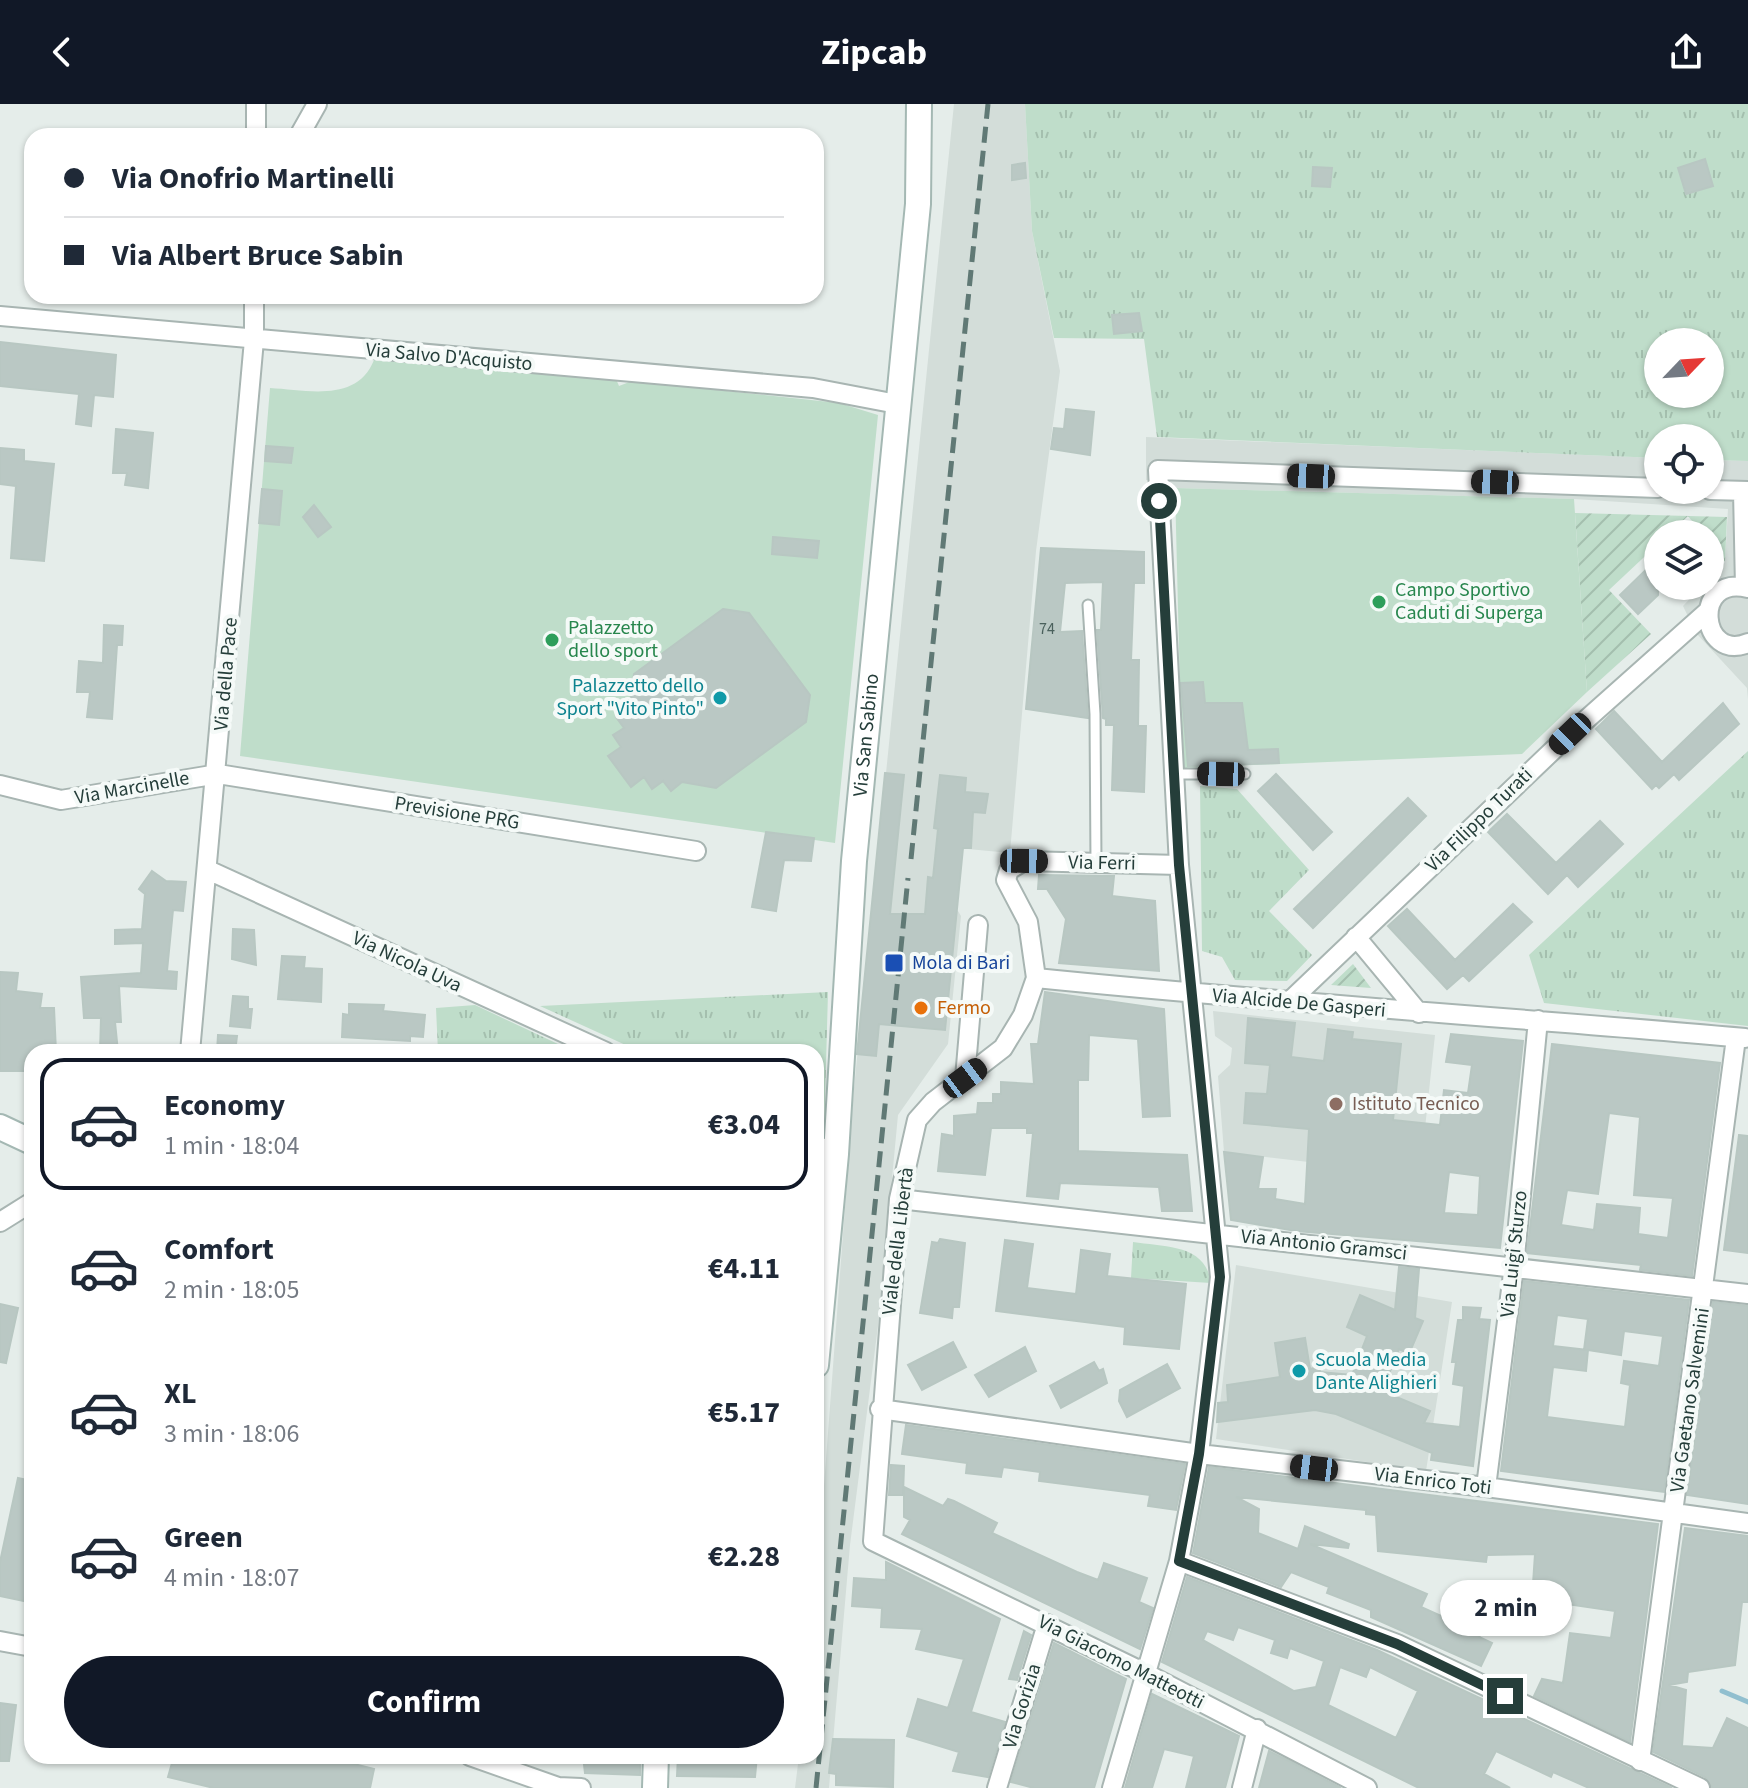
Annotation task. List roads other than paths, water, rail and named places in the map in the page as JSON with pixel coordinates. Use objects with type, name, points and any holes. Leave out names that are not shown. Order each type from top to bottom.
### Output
[{"type":"street","points":[[256,104],[256,128]]},
{"type":"street","points":[[304,128],[317,104]]},
{"type":"street","name":"Via San Sabino","points":[[824,1193],[918,204],[919,104]]},
{"type":"street","name":"Via della Pace","points":[[191,1044],[218,774],[254,340],[254,304]]},
{"type":"street","name":"Via Salvo D'Acquisto","points":[[0,316],[813,388],[897,404]]},
{"type":"street","points":[[1112,1788],[1179,1561],[1199,1454],[1220,1277],[1179,865],[1158,470],[1644,487]]},
{"type":"street","points":[[1724,490],[1746,491],[1747,588]]},
{"type":"street","name":"Via Filippo Turati","points":[[1291,1000],[1570,734],[1707,612],[1717,594],[1735,586],[1747,588]]},
{"type":"street","points":[[1707,612],[1711,632],[1718,639],[1746,650]]},
{"type":"street","name":"Via Marcinelle","points":[[0,785],[61,800],[218,774]]},
{"type":"street","name":"Previsione PRG","points":[[218,774],[696,851]]},
{"type":"street","name":"Via Ferri","points":[[1024,861],[1179,865]]},
{"type":"street","name":"Viale della Libertà","points":[[873,1541],[880,1409],[899,1199],[917,1120],[933,1102],[1003,1048],[1023,1015],[1036,978],[1028,922],[1006,880],[1009,870],[1024,861]]},
{"type":"street","name":"Via Nicola Uva","points":[[208,870],[589,1044]]},
{"type":"street","points":[[965,1078],[978,925]]},
{"type":"street","name":"Via Alcide De Gasperi","points":[[1356,937],[1419,1013]]},
{"type":"street","name":"Via Alcide De Gasperi","points":[[1036,978],[1192,994],[1742,1038]]},
{"type":"street","name":"Via Luigi Sturzo","points":[[1486,1487],[1514,1266],[1538,1020]]},
{"type":"street","name":"Via Gaetano Salvemini","points":[[1640,1761],[1742,1038]]},
{"type":"street","points":[[0,1127],[24,1138]]},
{"type":"street","name":"Via Antonio Gramsci","points":[[899,1199],[1748,1294]]},
{"type":"street","points":[[0,1222],[24,1207]]},
{"type":"street","name":"Via Enrico Toti","points":[[880,1409],[1199,1454],[1486,1487],[1748,1523]]},
{"type":"street","name":"Via Giacomo Matteotti","points":[[873,1541],[1047,1624],[1367,1788]]},
{"type":"street","points":[[1179,1561],[1397,1644],[1700,1788]]},
{"type":"street","name":"Via Gorizia","points":[[997,1788],[1047,1624]]},
{"type":"street","points":[[0,1641],[24,1646]]},
{"type":"street","points":[[1242,1788],[1257,1729]]},
{"type":"street","points":[[486,1764],[517,1779],[581,1788]]},
{"type":"street","points":[[655,1788],[656,1764]]},
{"type":"lane","points":[[1088,605],[1095,714],[1096,863]]},
{"type":"lane","points":[[1174,774],[1245,774]]},
{"type":"waterway","points":[[1722,1691],[1748,1702]]},
{"type":"railway","points":[[911,859],[988,104]]},
{"type":"railway","points":[[824,1709],[908,878]]},
{"type":"railway","points":[[816,1788],[818,1764]]},
{"type":"place","name":"Campo Sportivo Caduti di Superga","points":[[1379,602]]},
{"type":"place","name":"Palazzetto dello sport","points":[[552,640]]},
{"type":"place","name":"Palazzetto dello Sport \"Vito Pinto\"","points":[[720,698]]},
{"type":"place","name":"Mola di Bari","points":[[894,963]]},
{"type":"place","name":"Fermo","points":[[921,1008]]},
{"type":"place","name":"Istituto Tecnico","points":[[1336,1104]]},
{"type":"place","name":"Scuola Media Dante Alighieri","points":[[1299,1371]]}]
